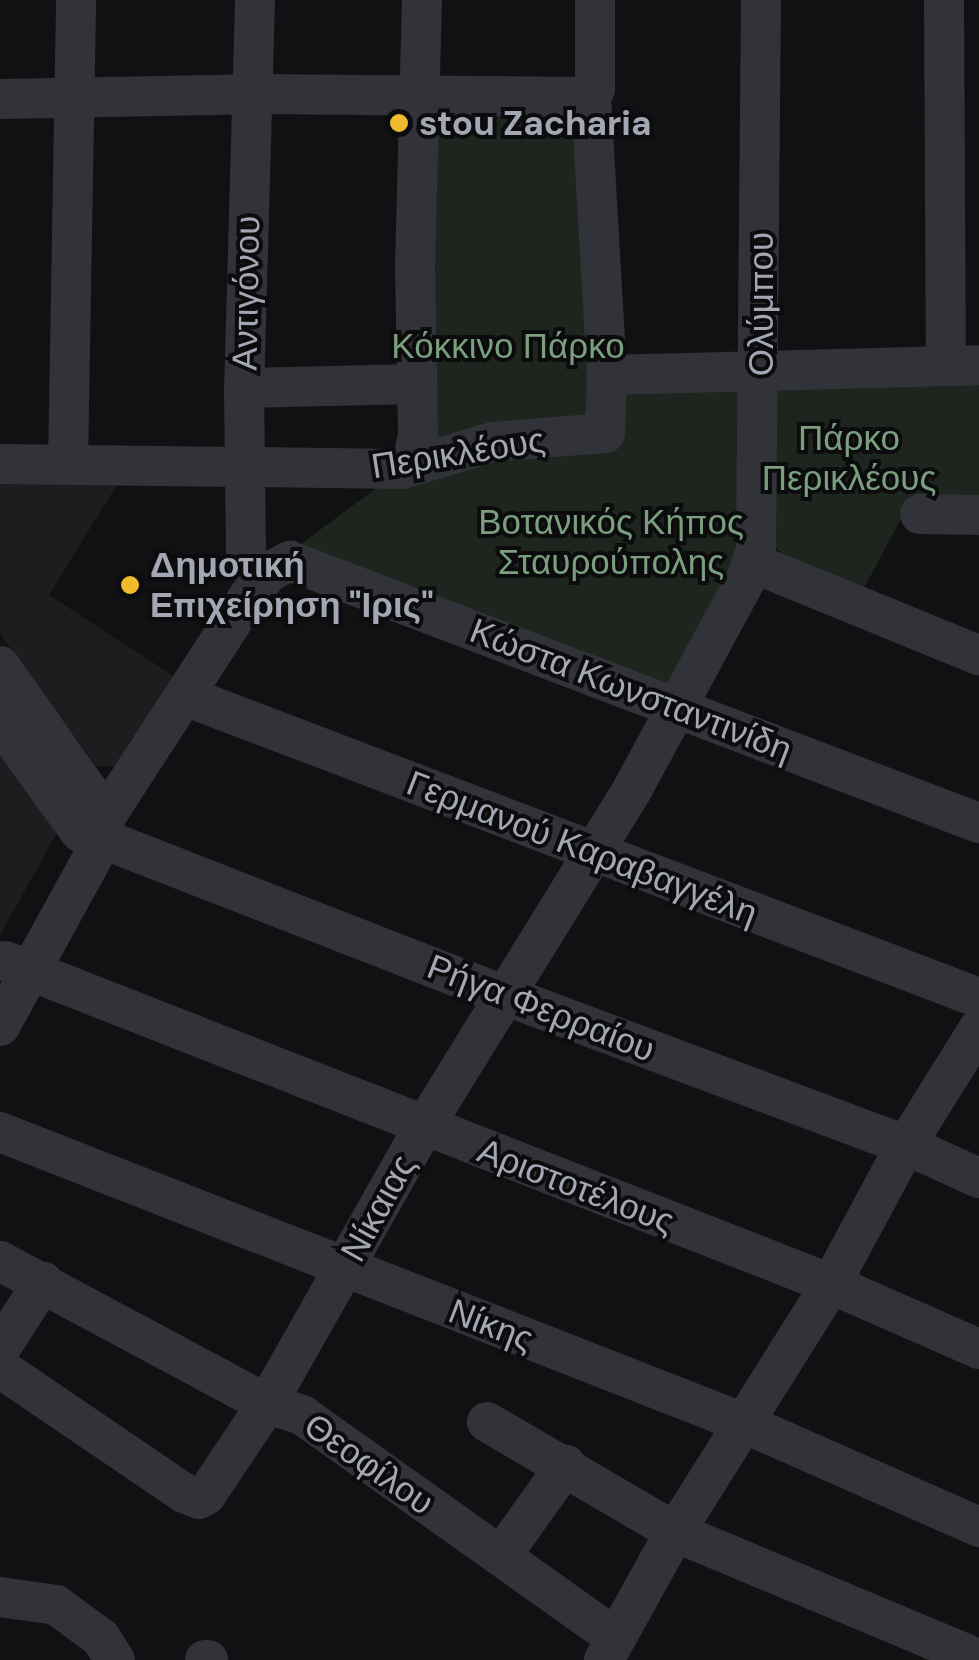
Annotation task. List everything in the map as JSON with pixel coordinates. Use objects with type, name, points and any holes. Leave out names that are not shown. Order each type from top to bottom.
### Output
[{"type":"street","points":[[68,464],[76,0]]},
{"type":"street","name":"Αντιγόνου","points":[[255,0],[244,388],[246,556],[270,573]]},
{"type":"street","points":[[402,469],[413,458],[418,434],[422,0]]},
{"type":"street","points":[[595,0],[595,88],[591,97],[607,375],[962,366],[944,0]]},
{"type":"street","name":"Ολύμπου","points":[[677,709],[753,564],[759,535],[762,0]]},
{"type":"street","points":[[0,98],[253,94],[591,97]]},
{"type":"street","name":"Περικλέους","points":[[0,464],[246,471],[402,469],[494,442],[605,433],[607,375]]},
{"type":"street","points":[[244,388],[416,384]]},
{"type":"street","points":[[920,514],[979,514]]},
{"type":"street","name":"Κώστα Κωνσταντινίδη","points":[[270,573],[305,563],[979,823]]},
{"type":"street","points":[[753,564],[979,655]]},
{"type":"street","points":[[0,1026],[12,968],[96,829],[270,573]]},
{"type":"street","points":[[0,666],[96,829]]},
{"type":"street","name":"Γερμανού Καραβαγγέλη","points":[[185,696],[979,998]]},
{"type":"street","name":"Νίκαιας","points":[[0,1368],[140,1466],[199,1500],[215,1485],[267,1404],[424,1127],[594,853],[677,709]]},
{"type":"street","points":[[0,721],[96,829]]},
{"type":"street","name":"Ρήγα Φερραίου","points":[[96,829],[504,995],[906,1144],[979,1178]]},
{"type":"street","name":"Αριστοτέλους","points":[[12,968],[831,1284],[979,1349]]},
{"type":"street","points":[[610,1649],[675,1532],[831,1284],[906,1144],[979,1028]]},
{"type":"street","name":"Νίκης","points":[[0,1132],[741,1422],[979,1526]]},
{"type":"street","name":"Θεοφίλου","points":[[0,1260],[267,1404],[302,1415],[501,1556],[610,1649]]},
{"type":"street","points":[[0,1349],[43,1282]]},
{"type":"street","points":[[487,1422],[675,1532],[931,1650],[979,1659]]},
{"type":"street","points":[[501,1556],[566,1465]]},
{"type":"street","points":[[9,1589],[56,1605],[100,1652]]},
{"type":"shaded area","points":[[123,475],[49,595],[183,682],[128,766],[96,766],[0,634],[0,477]]},
{"type":"shaded area","points":[[0,751],[57,833],[0,935]]},
{"type":"green space","points":[[419,95],[580,98],[602,385],[743,382],[742,548],[669,688],[297,547],[402,469]]},
{"type":"green space","name":"Πάρκο Περικλέους","points":[[774,382],[979,382],[979,504],[912,498],[863,590],[801,565],[775,548]]},
{"type":"place","name":"stou Zacharia","points":[[399,123]]},
{"type":"place","name":"Δημοτική Επιχείρηση \"Ιρις\"","points":[[130,585]]},
{"type":"park label","name":"Κόκκινο Πάρκο","points":[[508,346]]},
{"type":"park label","name":"Βοτανικός Κήπος Σταυρούπολης","points":[[611,542]]}]
